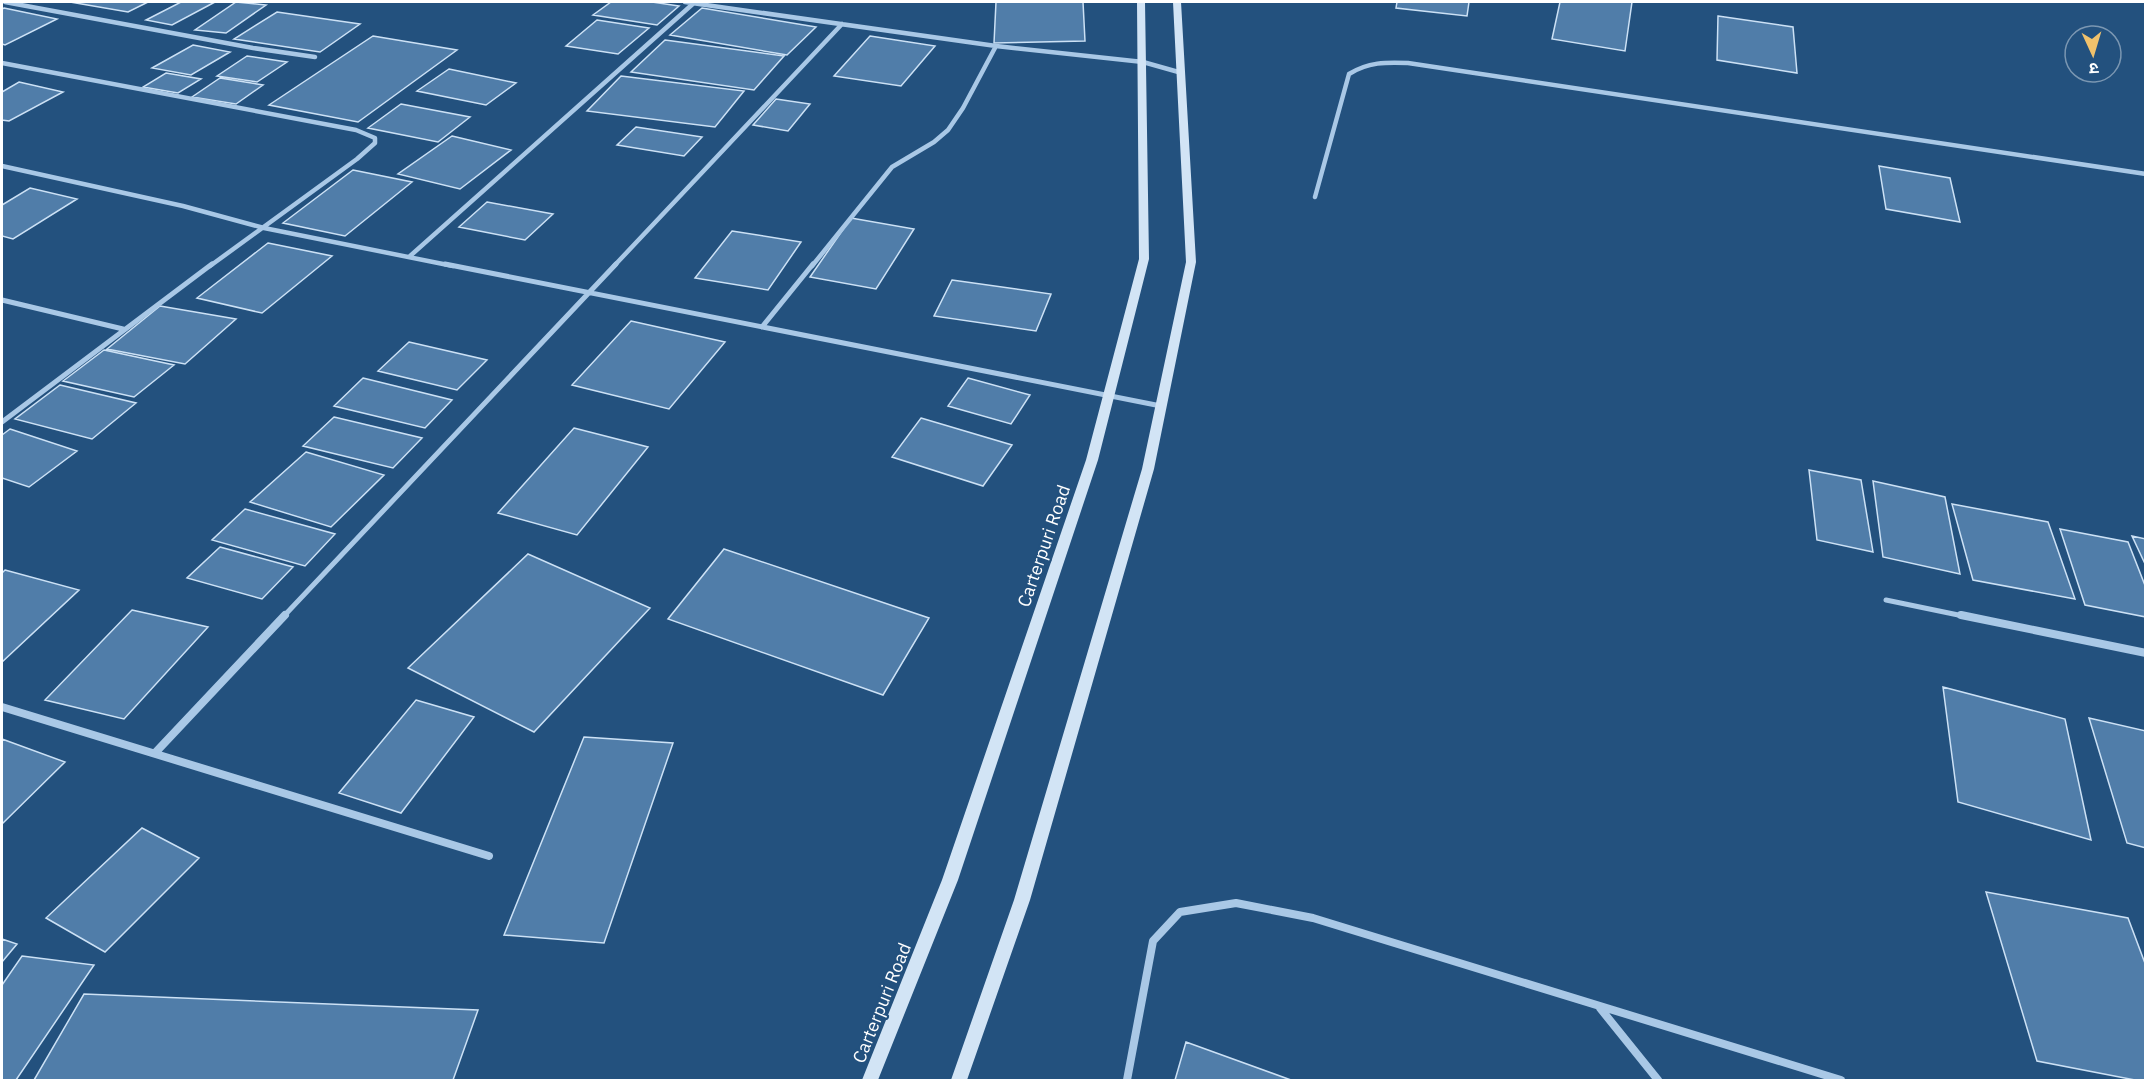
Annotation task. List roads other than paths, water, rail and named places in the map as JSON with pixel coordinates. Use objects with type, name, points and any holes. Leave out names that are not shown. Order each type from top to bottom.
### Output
[{"type":"main road","name":"Carterpuri Road","points":[[870,1080],[950,880],[1088,472],[1110,396],[1144,259],[1143,62],[1140,2]]},
{"type":"main road","points":[[959,1080],[1022,900],[1148,469],[1191,262],[1177,2]]},
{"type":"street","points":[[5,2],[264,50],[315,57]]},
{"type":"street","points":[[685,2],[996,46],[1143,62],[1182,73]]},
{"type":"street","points":[[409,257],[694,2]]},
{"type":"street","points":[[155,753],[842,24]]},
{"type":"street","points":[[762,327],[892,168],[903,158],[927,147],[948,130],[996,46]]},
{"type":"street","points":[[1315,197],[1349,74],[1363,64],[1382,62],[1408,63],[2145,174]]},
{"type":"street","points":[[2,63],[340,126],[375,138],[375,143],[357,159],[123,329],[2,422]]},
{"type":"street","points":[[2,166],[183,206],[264,228],[1161,406]]},
{"type":"street","points":[[2,300],[123,329]]},
{"type":"street","points":[[1886,600],[2145,652]]},
{"type":"street","points":[[2,707],[489,856]]},
{"type":"street","points":[[1127,1080],[1153,941],[1180,912],[1236,903],[1313,918],[1600,1008],[1841,1080]]},
{"type":"street","points":[[1600,1008],[1658,1080]]},
{"type":"street","points":[[1815,1073],[1821,1080]]}]
